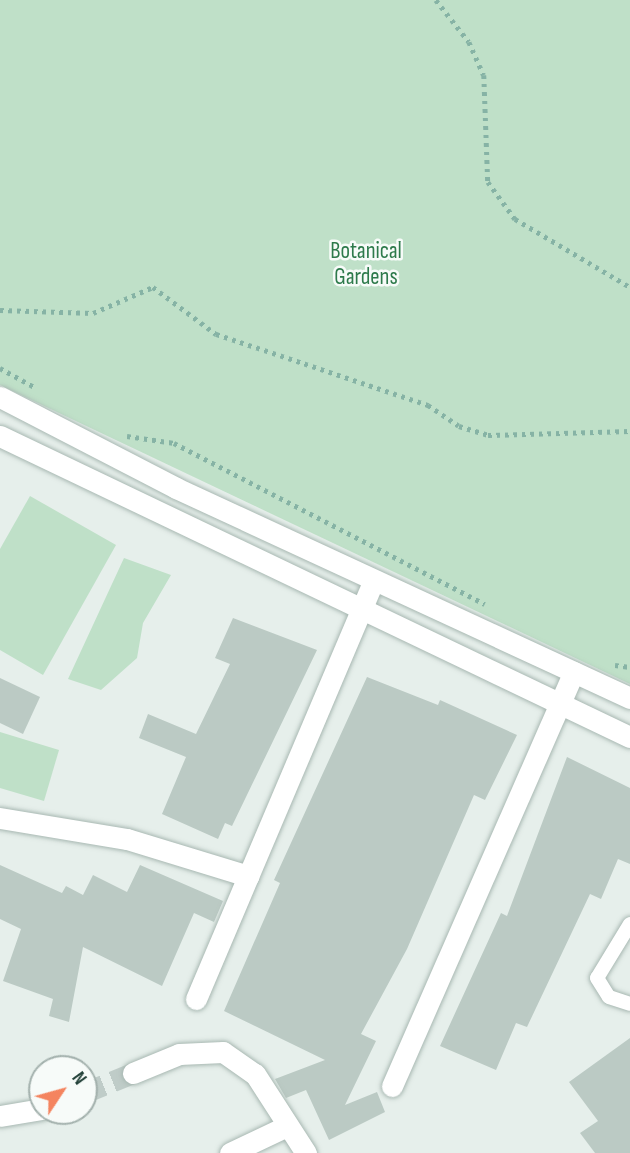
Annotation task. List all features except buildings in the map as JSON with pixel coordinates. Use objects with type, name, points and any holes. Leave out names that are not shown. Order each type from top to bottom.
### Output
[{"type":"street","points":[[0,397],[374,580],[630,698]]},
{"type":"street","points":[[0,436],[361,611],[630,737]]},
{"type":"street","points":[[196,999],[374,580]]},
{"type":"street","points":[[392,1086],[575,673]]},
{"type":"street","points":[[0,818],[127,839],[248,876]]},
{"type":"street","points":[[133,1073],[179,1054],[223,1052],[255,1074],[306,1153]]},
{"type":"street","points":[[0,1116],[28,1111]]},
{"type":"street","points":[[230,1153],[287,1126]]},
{"type":"lane","points":[[630,924],[597,978],[609,997],[630,1004]]},
{"type":"path","points":[[436,0],[469,43],[484,75],[488,182],[515,219],[630,287]]},
{"type":"path","points":[[0,310],[93,313],[153,287],[216,334],[428,405],[458,426],[488,435],[630,431]]},
{"type":"path","points":[[0,368],[45,393]]},
{"type":"path","points":[[112,429],[174,443],[489,606]]},
{"type":"path","points":[[609,664],[630,667]]},
{"type":"green space","name":"Botanical Gardens","points":[[0,0],[630,0],[630,684],[0,385]]},
{"type":"green space","points":[[30,496],[116,545],[43,675],[0,650],[0,549]]},
{"type":"green space","points":[[124,558],[171,575],[143,623],[137,658],[101,690],[68,679]]},
{"type":"green space","points":[[0,732],[59,750],[44,801],[0,788]]},
{"type":"tunnel","points":[[98,1087],[133,1073]]}]
